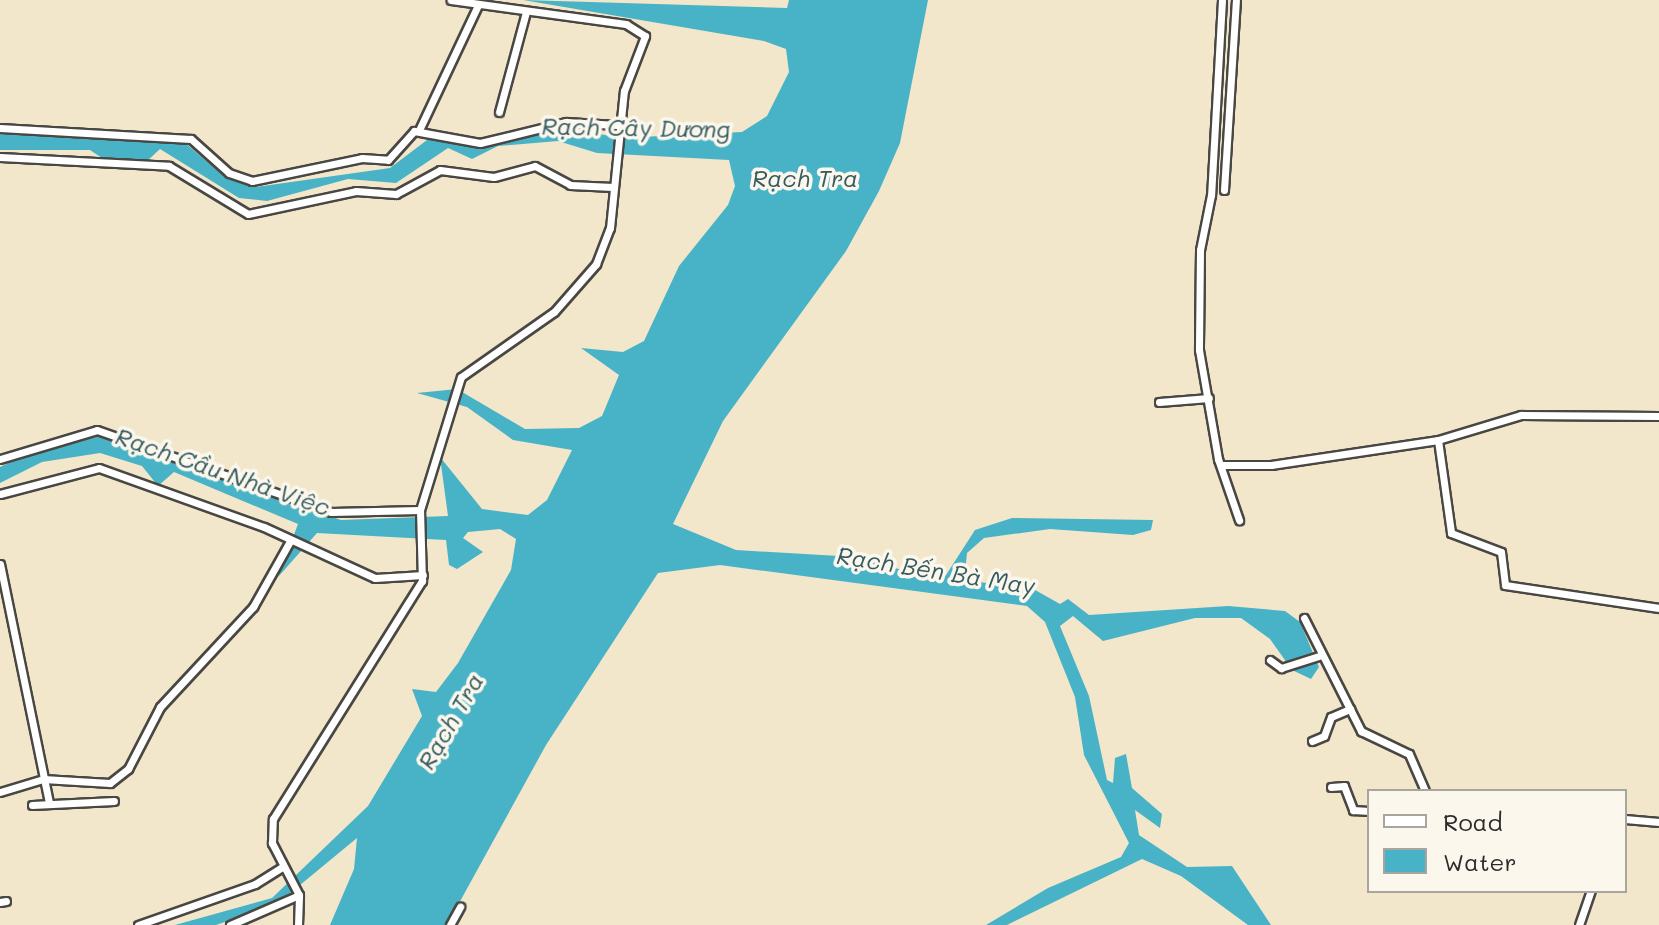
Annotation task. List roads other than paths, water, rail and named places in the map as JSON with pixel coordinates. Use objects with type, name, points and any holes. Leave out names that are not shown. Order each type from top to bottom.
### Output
[{"type":"street","points":[[298,925],[297,892],[270,837],[273,819],[423,575],[420,511],[459,381],[576,291],[610,228],[617,127],[642,30],[451,0]]},
{"type":"street","points":[[1222,0],[1211,195],[1200,250],[1199,350],[1221,465],[1239,520]]},
{"type":"street","points":[[1224,190],[1236,0]]},
{"type":"street","points":[[0,128],[191,139],[229,173],[252,181],[362,158],[388,160],[419,130],[478,5]]},
{"type":"street","points":[[499,112],[526,12]]},
{"type":"street","points":[[419,130],[480,143],[566,122],[617,127]]},
{"type":"street","points":[[0,157],[169,166],[248,214],[356,191],[396,194],[440,170],[494,177],[535,166],[570,185],[613,187]]},
{"type":"street","points":[[1159,402],[1209,398]]},
{"type":"street","points":[[1221,465],[1271,465],[1438,440],[1521,415],[1659,416]]},
{"type":"street","points":[[0,459],[97,430],[331,512],[420,511]]},
{"type":"street","points":[[1438,440],[1451,533],[1501,552],[1505,585],[1659,608]]},
{"type":"street","points":[[0,494],[99,468],[382,580],[423,575]]},
{"type":"street","points":[[0,792],[43,779],[91,786],[128,769],[160,707],[253,607],[290,542]]},
{"type":"street","points":[[0,564],[49,802]]},
{"type":"street","points":[[1304,618],[1320,656],[1361,731],[1409,754],[1424,789]]},
{"type":"street","points":[[1270,660],[1286,666],[1320,656]]},
{"type":"street","points":[[1312,741],[1324,736],[1331,717],[1350,709]]},
{"type":"street","points":[[1331,787],[1344,786],[1353,810],[1367,811]]},
{"type":"street","points":[[32,805],[114,801]]},
{"type":"street","points":[[1627,819],[1659,822]]},
{"type":"street","points":[[138,925],[255,884],[284,870]]},
{"type":"street","points":[[230,925],[297,892]]},
{"type":"street","points":[[1579,925],[1590,893]]},
{"type":"street","points":[[450,925],[460,907]]},
{"type":"water","name":"Rạch Tra","points":[[523,0],[787,8],[789,0],[928,0],[900,143],[879,191],[846,251],[723,421],[673,524],[736,550],[856,557],[927,577],[946,575],[975,530],[1012,518],[1153,520],[1151,530],[1133,535],[1050,529],[984,538],[967,553],[965,572],[975,582],[1028,586],[1060,604],[1068,599],[1089,615],[1228,606],[1285,611],[1300,622],[1319,667],[1311,679],[1292,670],[1270,639],[1241,618],[1195,618],[1103,641],[1073,616],[1060,626],[1089,696],[1107,780],[1113,783],[1115,758],[1126,754],[1132,788],[1162,814],[1160,828],[1135,810],[1139,835],[1187,867],[1232,866],[1271,925],[1248,925],[1181,876],[1142,859],[1007,925],[986,925],[1048,888],[1121,857],[1129,843],[1084,755],[1075,697],[1045,622],[1027,606],[720,565],[658,573],[546,745],[447,925],[330,925],[354,869],[357,838],[277,904],[216,925],[175,925],[272,898],[368,806],[422,716],[412,689],[436,692],[458,663],[511,570],[516,539],[500,529],[468,532],[463,538],[483,552],[457,569],[449,565],[446,540],[317,533],[278,577],[298,524],[174,472],[158,486],[142,466],[100,453],[42,462],[0,483],[0,467],[41,448],[102,436],[341,520],[448,516],[440,457],[482,509],[528,515],[547,500],[572,450],[513,440],[467,407],[417,393],[457,389],[525,429],[579,428],[602,416],[619,375],[581,348],[623,352],[644,341],[679,266],[728,205],[735,186],[729,160],[597,153],[558,141],[498,146],[472,159],[448,148],[396,183],[348,179],[267,201],[239,198],[160,149],[146,162],[105,160],[90,150],[0,150],[0,134],[184,142],[226,178],[256,187],[390,168],[431,137],[480,145],[564,127],[620,138],[742,132],[767,116],[789,72],[786,49],[764,41]]},
{"type":"water label","name":"Rạch Cây Dương","points":[[636,127]]},
{"type":"water label","name":"Rạch Cầu Nhà Việc","points":[[223,471]]},
{"type":"water label","name":"Rạch Bến Bà May","points":[[936,570]]}]
